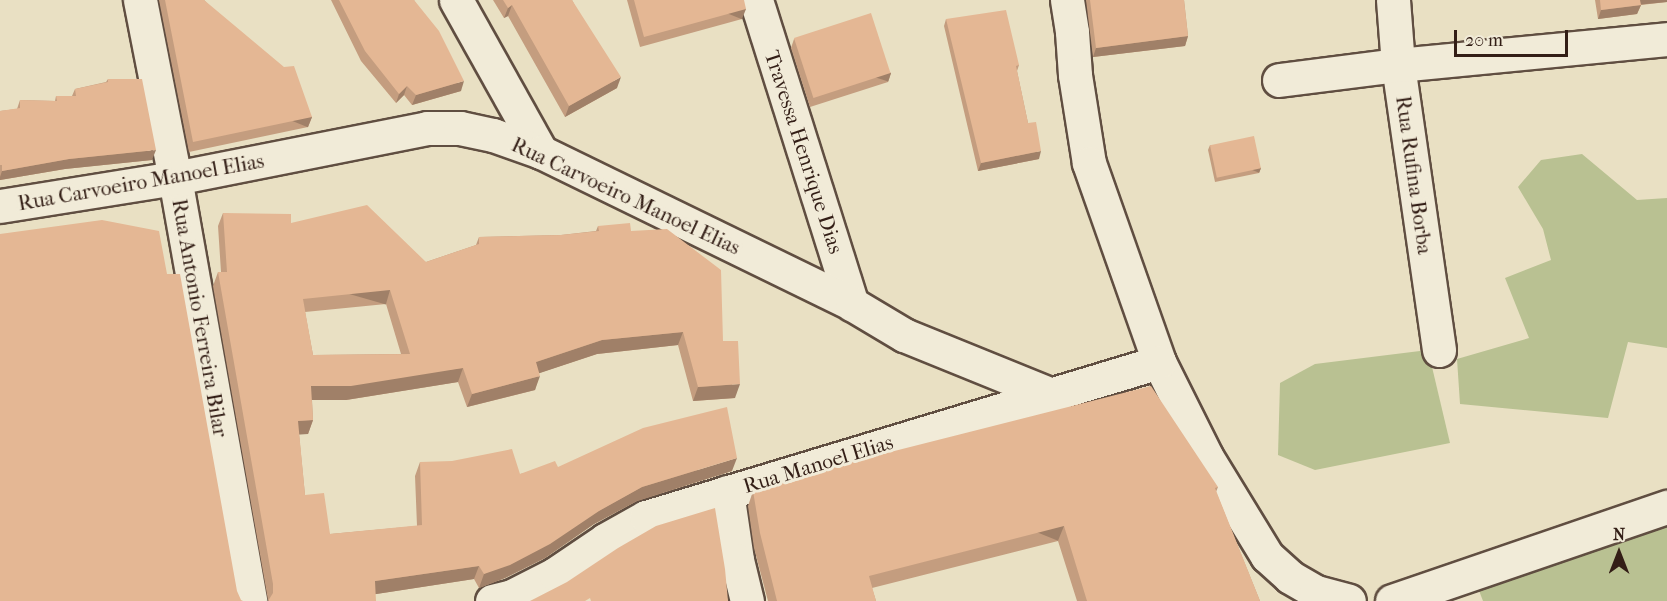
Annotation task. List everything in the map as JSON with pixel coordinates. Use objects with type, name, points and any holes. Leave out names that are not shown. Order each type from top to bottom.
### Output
[{"type":"street","name":"Rua Antonio Ferreira Bilar","points":[[140,0],[175,178],[250,601]]},
{"type":"street","points":[[456,0],[541,152]]},
{"type":"street","name":"Travessa Henrique Dias","points":[[756,0],[852,304]]},
{"type":"street","points":[[1067,0],[1075,75],[1089,163],[1159,362],[1206,456],[1267,556],[1290,577],[1316,592],[1349,601]]},
{"type":"street","name":"Rua Rufina Borba","points":[[1393,0],[1398,64],[1439,350]]},
{"type":"street","points":[[1279,80],[1398,64],[1667,39]]},
{"type":"street","name":"Rua Carvoeiro Manoel Elias","points":[[0,206],[175,178],[426,129],[460,129],[493,135],[541,152],[852,304],[904,335],[1049,394]]},
{"type":"street","name":"Rua Manoel Elias","points":[[492,601],[512,596],[555,574],[604,540],[646,517],[1159,362]]},
{"type":"street","points":[[727,492],[737,560],[747,601]]},
{"type":"street","points":[[1392,601],[1667,507]]},
{"type":"green space","points":[[1582,154],[1637,200],[1667,198],[1667,348],[1628,342],[1608,418],[1460,404],[1457,359],[1529,338],[1505,278],[1551,260],[1543,229],[1518,187],[1541,160]]},
{"type":"green space","points":[[1428,350],[1450,443],[1315,470],[1278,455],[1280,383],[1315,364]]},
{"type":"green space","points":[[1667,522],[1667,601],[1483,601],[1473,575]]},
{"type":"building","points":[[165,0],[204,0],[284,67],[294,66],[312,117],[193,142]]},
{"type":"building","points":[[339,0],[414,0],[439,31],[464,81],[416,95],[407,86],[399,94],[365,51]]},
{"type":"building","points":[[503,0],[572,0],[621,77],[569,106],[512,5],[508,8]]},
{"type":"building","points":[[634,0],[744,0],[746,9],[644,37]]},
{"type":"building","points":[[1090,0],[1184,0],[1188,36],[1096,48]]},
{"type":"building","points":[[1600,0],[1640,0],[1641,5],[1601,10]]},
{"type":"building","points":[[1006,10],[1019,65],[1016,66],[1028,123],[1036,122],[1041,151],[981,163],[946,19]]},
{"type":"building","points":[[871,13],[890,73],[813,98],[794,38]]},
{"type":"building","points":[[108,79],[142,79],[156,150],[69,159],[2,171],[0,111],[20,108],[20,100],[57,101],[56,96],[76,96],[75,89],[108,82]]},
{"type":"building","points":[[1254,136],[1261,168],[1217,178],[1210,145]]},
{"type":"building","points":[[367,205],[426,262],[479,244],[479,237],[561,235],[599,231],[598,226],[630,223],[631,231],[667,229],[721,270],[723,341],[738,341],[740,384],[698,387],[683,332],[602,340],[536,362],[540,376],[472,394],[463,368],[351,386],[311,386],[313,420],[298,421],[305,495],[324,493],[330,534],[422,525],[420,462],[452,461],[512,449],[520,474],[555,461],[558,467],[643,428],[727,407],[737,458],[642,487],[599,511],[550,544],[510,565],[484,574],[479,566],[375,581],[376,601],[268,601],[273,593],[273,584],[218,272],[227,272],[223,213],[291,214],[291,223]],"holes":[[[390,290],[410,354],[313,355],[303,299]]]},
{"type":"building","points":[[102,220],[159,231],[167,274],[180,274],[237,591],[243,601],[0,601],[0,234]]},
{"type":"building","points":[[1151,386],[1218,487],[1215,488],[1260,601],[1087,601],[1064,526],[869,576],[876,601],[777,601],[760,533],[753,491],[843,464]]},
{"type":"building","points":[[715,508],[728,601],[591,601],[590,598],[585,601],[530,601],[567,582],[656,526]]}]
